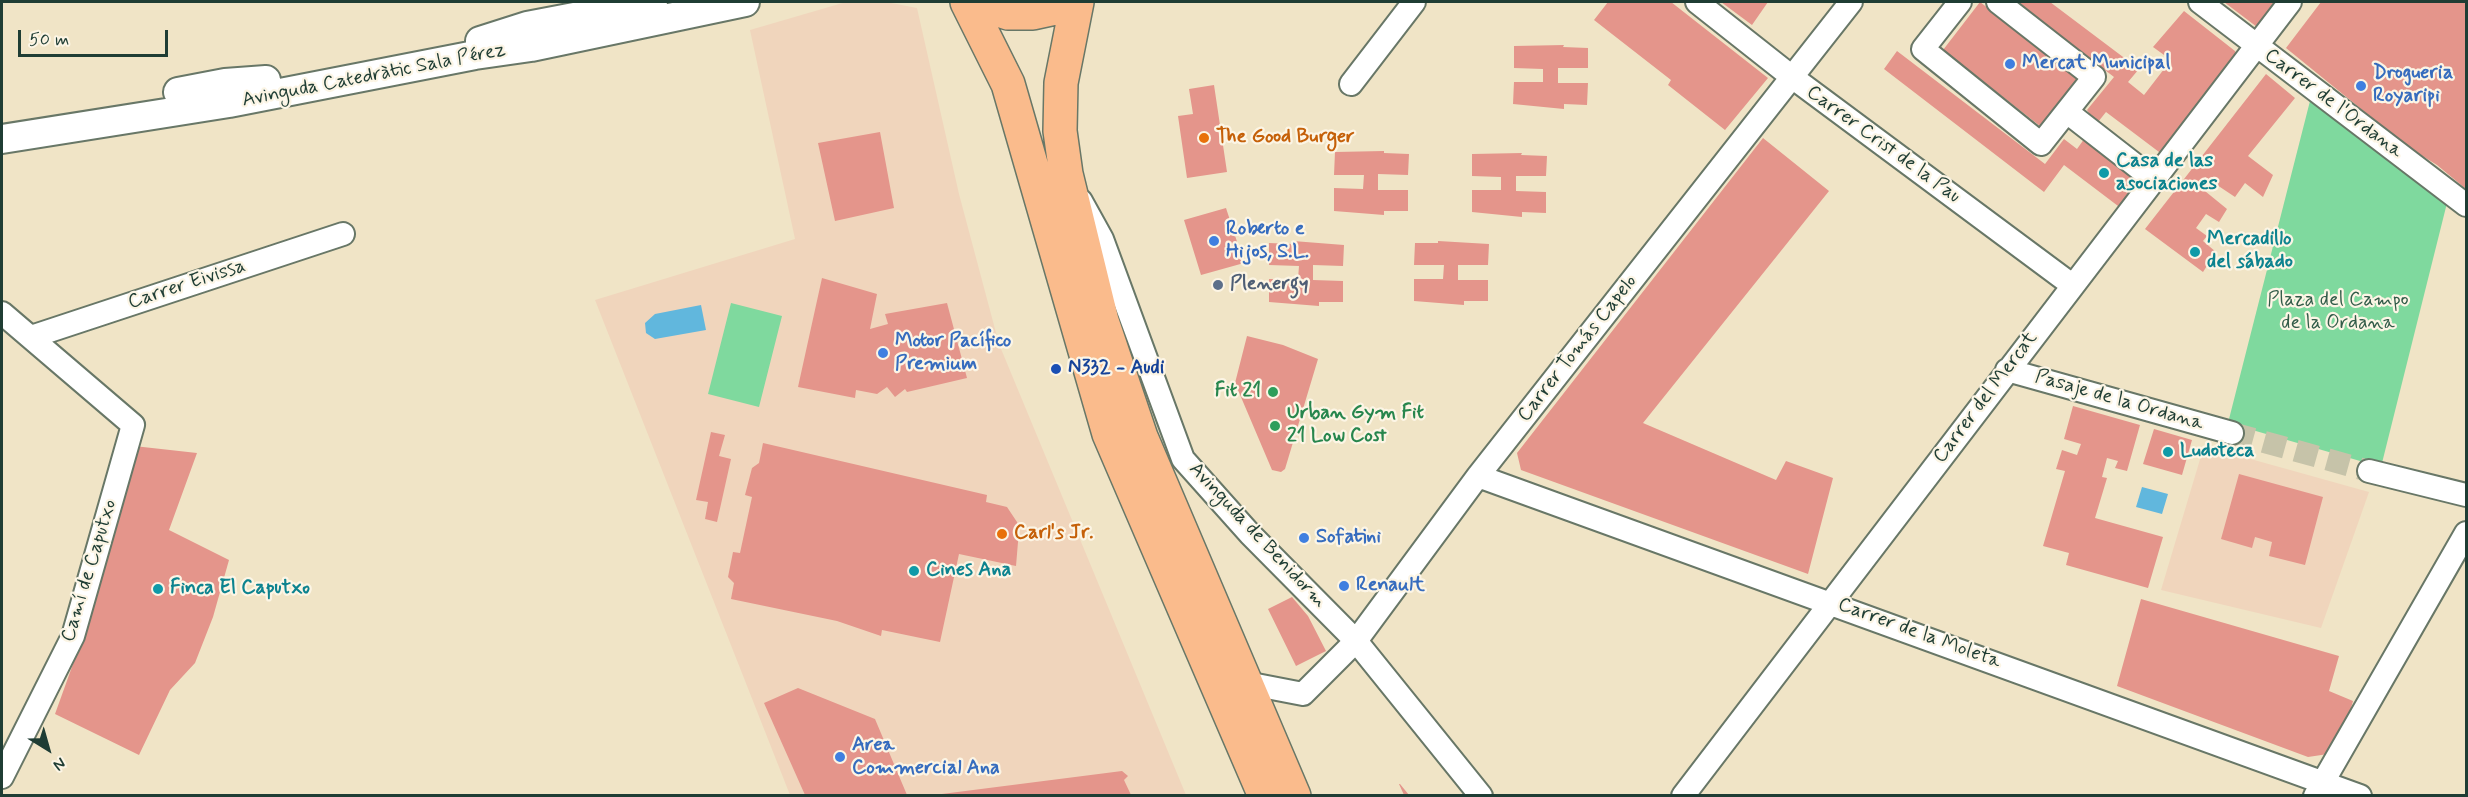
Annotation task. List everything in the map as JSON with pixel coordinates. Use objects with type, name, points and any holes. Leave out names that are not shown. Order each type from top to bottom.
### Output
[{"type":"main road","points":[[967,2],[1008,84],[1109,434],[1265,795]]},
{"type":"main road","points":[[975,2],[1008,13],[1033,13],[1056,8],[1069,2]]},
{"type":"main road","points":[[1077,2],[1060,95],[1060,132],[1066,174],[1102,321],[1141,437],[1294,795]]},
{"type":"street","name":"Avinguda Catedràtic Sala Pérez","points":[[2,127],[225,83],[283,78],[472,43],[527,26],[653,2]]},
{"type":"street","name":"Avinguda Catedràtic Sala Pérez","points":[[2,139],[228,103],[475,55],[531,47],[745,2]]},
{"type":"street","points":[[1351,84],[1414,2]]},
{"type":"street","name":"Carrer Crist de la Pau","points":[[1697,2],[1792,77],[2072,285]]},
{"type":"street","name":"Carrer Tomás Capelo","points":[[1246,682],[1304,694],[1356,641],[1478,476],[1851,2]]},
{"type":"street","points":[[1960,2],[1923,50],[2041,144],[2094,77],[1998,2]]},
{"type":"street","name":"Carrer de l'Ordana","points":[[2200,2],[2466,205]]},
{"type":"street","name":"Carrer del Mercat","points":[[1683,795],[2290,2]]},
{"type":"street","points":[[2067,112],[2153,179]]},
{"type":"street","name":"Avinguda de Benidorm","points":[[1066,174],[1102,239],[1183,459],[1250,534],[1356,641],[1481,795]]},
{"type":"street","name":"Carrer Eivissa","points":[[31,337],[343,234]]},
{"type":"street","points":[[2,313],[31,337]]},
{"type":"street","name":"Camí de Caputxo","points":[[2,777],[73,636],[133,425],[31,337]]},
{"type":"street","name":"Pasaje de la Ordana","points":[[2007,370],[2232,433]]},
{"type":"street","points":[[2368,471],[2466,495]]},
{"type":"street","name":"Carrer de la Moleta","points":[[1478,476],[1829,602],[2319,788],[2360,795]]},
{"type":"street","points":[[2319,788],[2466,533]]},
{"type":"shaded area","points":[[846,2],[886,2],[917,8],[959,194],[999,344],[1186,795],[790,795],[595,300],[795,239],[750,30]]},
{"type":"shaded area","points":[[2204,446],[2369,492],[2321,628],[2161,590]]},
{"type":"green space","name":"Plaza del Campo de la Ordana","points":[[2310,101],[2447,203],[2381,467],[2228,423]]},
{"type":"green space","points":[[731,303],[782,316],[759,407],[708,394]]},
{"type":"water","points":[[701,305],[706,330],[655,339],[646,333],[645,323],[655,314]]},
{"type":"water","points":[[2142,487],[2168,494],[2162,514],[2136,507]]},
{"type":"building","points":[[1608,2],[1671,2],[1768,78],[1725,130],[1668,85],[1671,80],[1594,20]]},
{"type":"building","points":[[1721,2],[1768,2],[1752,25]]},
{"type":"building","name":"Mercat Municipal","points":[[1980,2],[2078,78],[2040,126],[1943,50]]},
{"type":"building","points":[[2016,2],[2050,2],[2139,69],[2128,82],[2144,95],[2171,60],[2153,47],[2184,11],[2235,51],[2237,57],[2163,155],[2106,112],[2098,122],[2092,118],[2087,110],[2114,77]]},
{"type":"building","points":[[2224,2],[2283,2],[2261,30]]},
{"type":"building","points":[[2321,2],[2466,2],[2466,189],[2437,165],[2408,147],[2286,48]]},
{"type":"building","points":[[1564,45],[1563,47],[1588,48],[1588,68],[1558,68],[1558,83],[1588,83],[1587,105],[1564,104],[1564,109],[1513,104],[1514,82],[1543,82],[1543,69],[1514,68],[1514,46]]},
{"type":"building","points":[[1897,51],[2045,164],[2064,139],[2077,149],[2087,135],[2143,180],[2122,209],[2064,165],[2044,192],[1884,69]]},
{"type":"building","points":[[2266,74],[2295,98],[2248,156],[2273,175],[2263,197],[2245,183],[2235,197],[2205,177],[2200,187],[2227,209],[2219,222],[2206,214],[2196,228],[2207,236],[2203,241],[2216,252],[2203,272],[2145,229]]},
{"type":"building","points":[[1214,85],[1227,172],[1187,178],[1178,116],[1193,114],[1189,89]]},
{"type":"building","points":[[880,132],[894,208],[835,221],[818,143]]},
{"type":"building","points":[[1763,138],[1829,191],[1643,423],[1776,480],[1786,461],[1833,478],[1808,574],[1521,470],[1517,453]]},
{"type":"building","points":[[1384,151],[1384,153],[1409,154],[1408,175],[1378,174],[1378,190],[1408,190],[1408,211],[1384,211],[1384,215],[1334,211],[1334,188],[1363,189],[1364,175],[1334,175],[1335,152]]},
{"type":"building","points":[[1522,153],[1521,155],[1547,156],[1546,176],[1516,176],[1516,191],[1546,192],[1546,213],[1522,212],[1522,217],[1472,212],[1472,190],[1501,190],[1501,177],[1472,176],[1472,154]]},
{"type":"building","name":"Roberto e Hijos, S.L.","points":[[1226,208],[1244,263],[1201,275],[1184,220]]},
{"type":"building","points":[[1293,241],[1344,245],[1343,266],[1313,265],[1313,280],[1343,281],[1343,302],[1319,302],[1319,306],[1269,302],[1269,279],[1298,279],[1299,266],[1269,265],[1269,243],[1293,244]]},
{"type":"building","points":[[1438,241],[1489,244],[1488,265],[1458,265],[1458,280],[1488,280],[1488,301],[1464,301],[1464,305],[1414,301],[1414,279],[1443,279],[1444,265],[1414,265],[1415,243],[1438,243]]},
{"type":"building","name":"Motor Pacífico Premium","points":[[822,278],[877,294],[870,329],[888,324],[885,314],[947,303],[967,378],[907,392],[905,389],[895,397],[887,387],[877,394],[856,390],[855,398],[798,387]]},
{"type":"building","name":"Urban Gym Fit 21 Low Cost","points":[[1247,336],[1283,345],[1318,359],[1285,469],[1281,472],[1272,470],[1235,383]]},
{"type":"building","points":[[2073,406],[2140,425],[2127,471],[2115,468],[2118,461],[2107,458],[2102,477],[2107,478],[2095,518],[2163,537],[2148,588],[2066,565],[2069,553],[2043,546],[2065,471],[2056,469],[2062,450],[2077,455],[2081,444],[2064,439]]},
{"type":"building","name":"Ludoteca","points":[[2154,429],[2192,440],[2182,475],[2143,464]]},
{"type":"building","points":[[711,432],[725,435],[719,456],[731,459],[717,522],[705,519],[708,502],[696,500]]},
{"type":"building","points":[[763,443],[987,495],[986,502],[1007,507],[1017,522],[1019,530],[1016,566],[959,554],[940,642],[882,630],[881,636],[837,621],[731,599],[734,583],[728,577],[733,552],[740,553],[752,497],[745,495],[752,468],[759,463]]},
{"type":"building","name":"Finca El Caputxo","points":[[134,446],[197,453],[169,530],[229,560],[213,617],[195,663],[170,690],[139,755],[55,714],[82,639]]},
{"type":"building","points":[[2239,474],[2323,497],[2305,565],[2269,556],[2272,542],[2255,537],[2252,548],[2221,539]]},
{"type":"building","points":[[1292,597],[1308,616],[1326,651],[1296,666],[1268,609]]},
{"type":"building","points":[[2141,599],[2339,656],[2329,691],[2353,701],[2348,719],[2328,754],[2308,757],[2117,686]]},
{"type":"building","name":"Area Commercial Ana","points":[[798,688],[875,719],[907,795],[805,795],[764,703]]},
{"type":"building","name":"Area Commercial Ana","points":[[1122,771],[1128,776],[1124,780],[1131,795],[934,795]]},
{"type":"building","points":[[1400,784],[1409,795],[1404,795]]},
{"type":"tunnel","points":[[2232,433],[2369,471]]},
{"type":"place","name":"Mercat Municipal","points":[[2010,64]]},
{"type":"place","name":"Drogueria Royaripi","points":[[2361,86]]},
{"type":"place","name":"The Good Burger","points":[[1204,138]]},
{"type":"place","name":"Casa de las asociaciones","points":[[2104,173]]},
{"type":"place","name":"Roberto e Hijos, S.L.","points":[[1214,241]]},
{"type":"place","name":"Mercadillo del sábado","points":[[2195,252]]},
{"type":"place","name":"Plenergy","points":[[1218,285]]},
{"type":"place","name":"Motor Pacífico Premium","points":[[883,353]]},
{"type":"place","name":"N332 - Audi","points":[[1056,369]]},
{"type":"place","name":"Fit 21","points":[[1273,392]]},
{"type":"place","name":"Urban Gym Fit 21 Low Cost","points":[[1275,426]]},
{"type":"place","name":"Ludoteca","points":[[2168,452]]},
{"type":"place","name":"Carl's Jr.","points":[[1002,534]]},
{"type":"place","name":"Sofatini","points":[[1304,538]]},
{"type":"place","name":"Cines Ana","points":[[914,571]]},
{"type":"place","name":"Renault","points":[[1344,586]]},
{"type":"place","name":"Finca El Caputxo","points":[[158,589]]},
{"type":"place","name":"Area Commercial Ana","points":[[840,757]]}]
